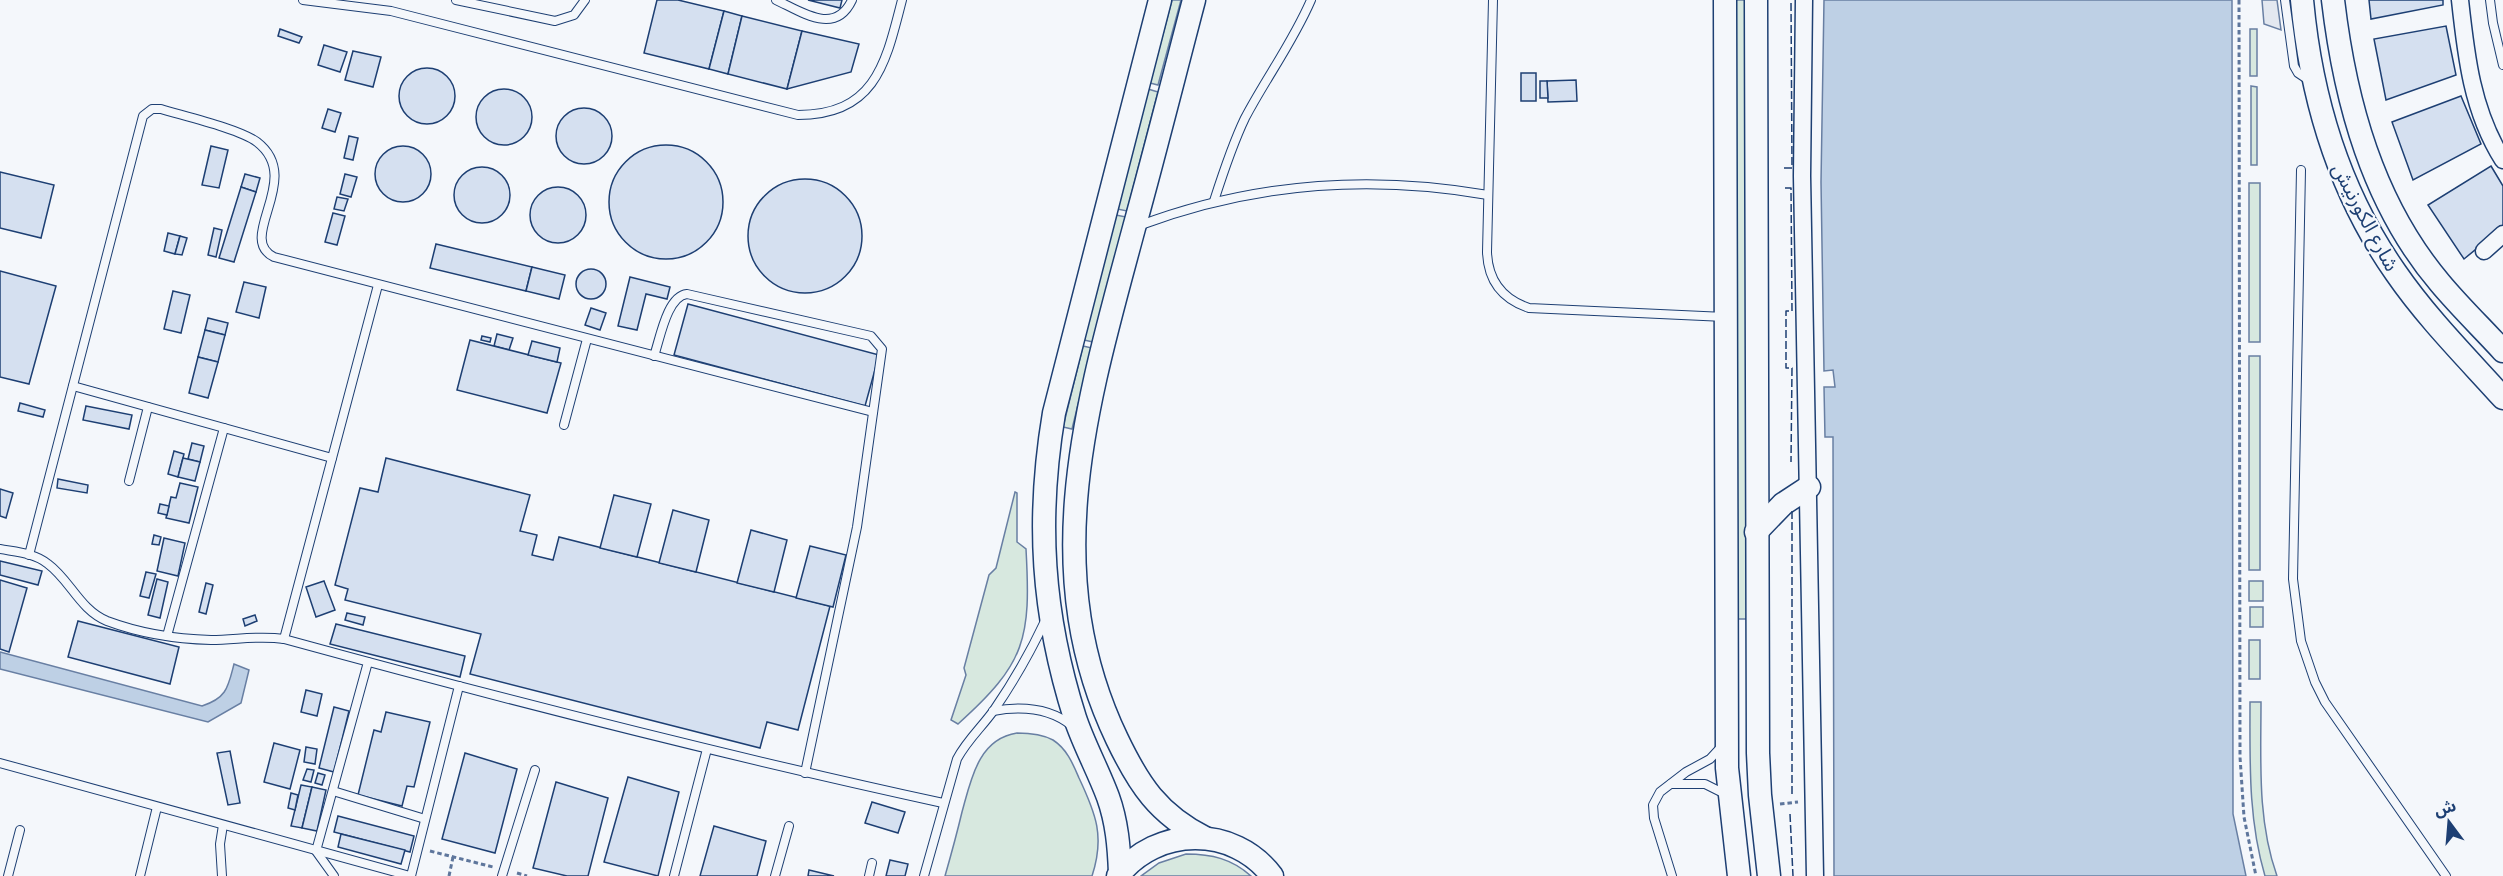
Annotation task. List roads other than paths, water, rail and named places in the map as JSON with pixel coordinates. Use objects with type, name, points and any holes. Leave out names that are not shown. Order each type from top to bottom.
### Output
[{"type":"main road","points":[[1119,875],[1119,842],[1113,812],[1080,733],[1062,676],[1049,613],[1043,536],[1048,448],[1059,395],[1160,0]]},
{"type":"main road","points":[[1194,0],[1105,341],[1078,467],[1074,510],[1074,563],[1086,653],[1102,704],[1140,783],[1162,810],[1190,830],[1205,838],[1234,846],[1247,853],[1272,876]]},
{"type":"main road","points":[[1725,0],[1727,740],[1730,797],[1739,876]]},
{"type":"main road","points":[[1756,0],[1758,753],[1769,876]]},
{"type":"main road","name":"شارع الكورنيش","points":[[2302,0],[2313,82],[2336,162],[2377,245],[2424,310],[2503,398]]},
{"type":"main road","name":"شارع الكورنيش","points":[[2333,0],[2339,51],[2353,113],[2369,161],[2390,208],[2440,283],[2503,351]]},
{"type":"main road","points":[[1048,448],[1056,442],[1065,444],[1067,447],[1061,478],[1060,540],[1065,577],[1081,627]]},
{"type":"main road","points":[[1756,532],[1782,504],[1809,487]]},
{"type":"main road","points":[[1726,641],[1736,643],[1744,654],[1745,709],[1758,753]]},
{"type":"main road","points":[[1119,875],[1144,852],[1158,845],[1181,839],[1205,838]]},
{"type":"street","points":[[1804,0],[1802,176],[1815,876]]},
{"type":"street","points":[[2460,0],[2473,90],[2483,121],[2503,160]]},
{"type":"street","points":[[2484,251],[2503,234]]},
{"type":"lane","points":[[303,0],[391,11],[785,114],[805,116],[837,109],[860,96],[870,86],[887,58],[902,0]]},
{"type":"lane","points":[[456,0],[555,21],[574,15],[585,0]]},
{"type":"lane","points":[[776,0],[823,20],[835,18],[845,12],[852,0]]},
{"type":"lane","points":[[1214,201],[1230,152],[1246,117],[1290,44],[1311,0]]},
{"type":"lane","points":[[1493,0],[1487,252],[1490,274],[1501,292],[1518,304],[1529,308],[1726,317]]},
{"type":"lane","points":[[2284,0],[2294,66],[2298,73],[2313,82]]},
{"type":"lane","points":[[2490,0],[2503,65]]},
{"type":"lane","points":[[29,555],[143,116],[152,109],[161,109],[248,136],[265,150],[274,168],[275,179],[260,238],[268,254],[378,285],[873,412]]},
{"type":"lane","points":[[2301,170],[2293,579],[2299,631],[2307,662],[2325,702],[2446,876]]},
{"type":"lane","points":[[1135,227],[1214,201],[1265,191],[1340,183],[1415,184],[1488,195]]},
{"type":"lane","points":[[284,639],[378,285]]},
{"type":"lane","points":[[654,356],[674,300],[687,294],[872,336],[880,344],[883,354],[857,526],[805,773]]},
{"type":"lane","points":[[564,425],[587,339]]},
{"type":"lane","points":[[73,386],[332,458]]},
{"type":"lane","points":[[129,480],[148,407]]},
{"type":"lane","points":[[167,636],[224,428]]},
{"type":"lane","points":[[0,549],[29,555],[49,564],[85,606],[98,617],[114,623],[167,636],[210,640],[254,636],[284,639],[707,749],[944,803]]},
{"type":"lane","points":[[924,876],[957,759],[974,732],[993,711],[1022,666],[1049,613]]},
{"type":"lane","points":[[316,851],[368,662]]},
{"type":"lane","points":[[0,763],[410,876],[459,686]]},
{"type":"lane","points":[[993,711],[1030,708],[1057,716],[1080,733]]},
{"type":"lane","points":[[1672,876],[1653,811],[1656,798],[1686,772],[1710,759],[1727,740]]},
{"type":"lane","points":[[674,876],[707,749]]},
{"type":"lane","points":[[503,873],[535,770]]},
{"type":"lane","points":[[1670,784],[1705,784],[1730,797]]},
{"type":"lane","points":[[333,791],[425,819]]},
{"type":"lane","points":[[140,876],[157,807]]},
{"type":"lane","points":[[222,876],[220,844],[223,825]]},
{"type":"lane","points":[[775,876],[789,826]]},
{"type":"lane","points":[[9,876],[20,830]]},
{"type":"lane","points":[[316,851],[334,876]]},
{"type":"lane","points":[[869,876],[872,862]]},
{"type":"water","points":[[1824,0],[2232,0],[2233,814],[2246,876],[1834,876],[1833,437],[1825,437],[1824,387],[1835,387],[1833,370],[1824,371],[1821,182]]},
{"type":"water","points":[[0,652],[202,706],[222,695],[234,664],[249,670],[241,703],[208,722],[0,669]]}]
